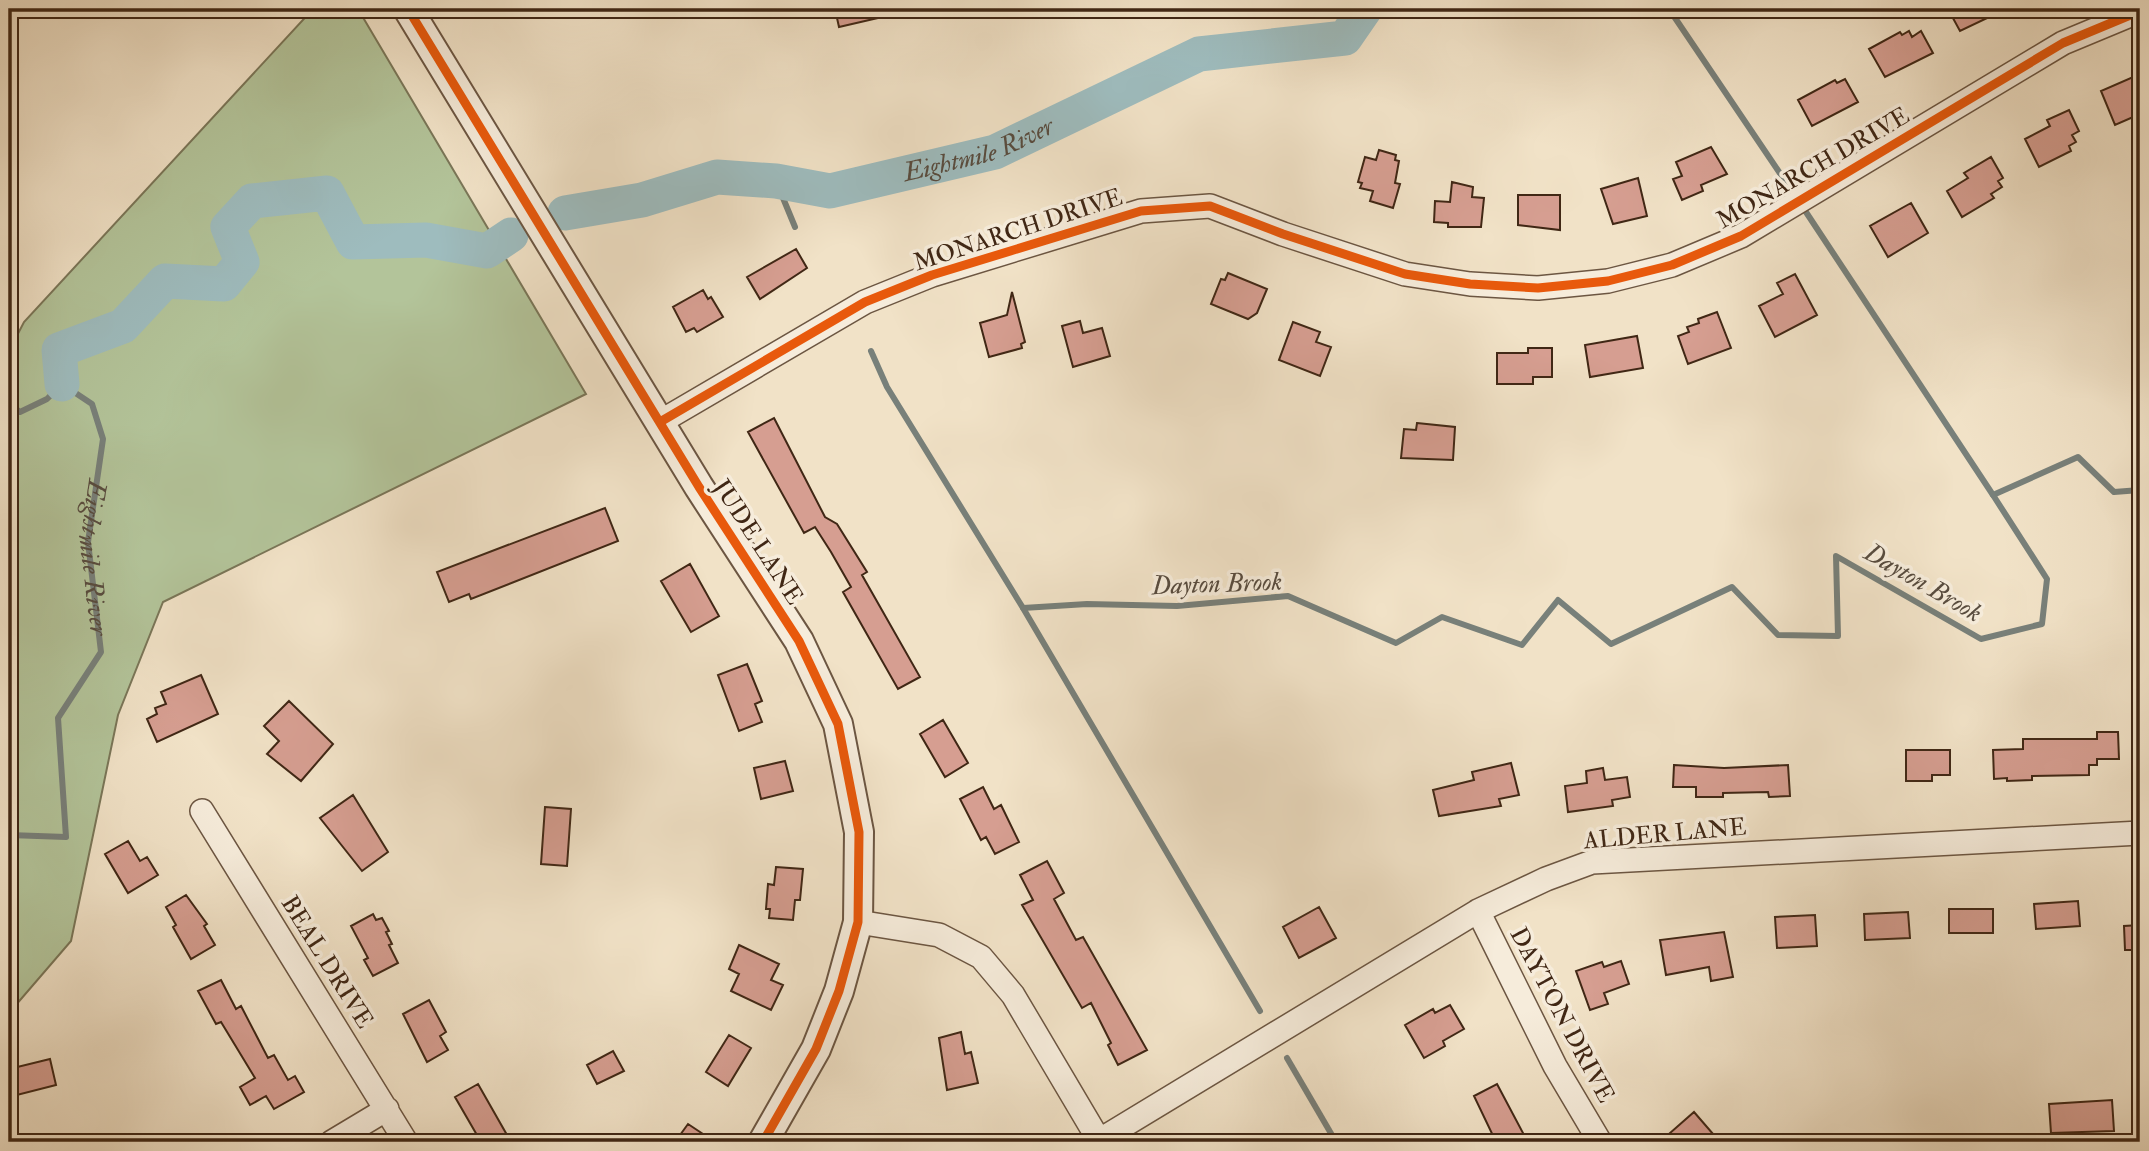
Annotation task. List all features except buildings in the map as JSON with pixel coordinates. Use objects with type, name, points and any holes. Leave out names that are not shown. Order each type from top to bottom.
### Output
[{"type":"street","name":"JUDE LANE","points":[[408,9],[660,422],[799,641],[838,724],[859,832],[858,922],[839,991],[816,1049],[762,1142]]},
{"type":"street","name":"MONARCH DRIVE","points":[[660,422],[865,302],[932,275],[1141,211],[1210,206],[1283,234],[1405,274],[1470,284],[1538,288],[1608,281],[1672,265],[1741,236],[2063,43],[2140,12]]},
{"type":"street","name":"BEAL DRIVE","points":[[202,811],[406,1142]]},
{"type":"street","name":"ALDER LANE","points":[[1100,1141],[1478,911],[1546,878],[1592,862],[2140,833]]},
{"type":"street","name":"DAYTON DRIVE","points":[[1478,911],[1555,1066],[1600,1142]]},
{"type":"street","points":[[858,922],[939,934],[981,957],[1013,995],[1100,1141]]},
{"type":"street","points":[[332,1142],[387,1110]]},
{"type":"green space","points":[[313,9],[358,9],[586,394],[163,602],[118,715],[71,941],[9,1013],[9,351],[24,322]]},
{"type":"waterway","name":"Eightmile River","points":[[565,213],[642,200],[717,177],[776,181],[830,191],[995,152],[1199,54],[1345,38],[1365,9]]},
{"type":"waterway","name":"Dayton Brook","points":[[1669,9],[1796,197]]},
{"type":"waterway","name":"Dayton Brook","points":[[776,181],[795,227]]},
{"type":"waterway","name":"Eightmile River","points":[[62,384],[59,350],[123,326],[165,281],[224,284],[242,262],[228,227],[252,201],[327,193],[353,242],[426,240],[487,251],[511,235]]},
{"type":"waterway","name":"Dayton Brook","points":[[1802,206],[1993,495],[2078,457],[2114,492],[2140,490]]},
{"type":"waterway","name":"Dayton Brook","points":[[871,351],[887,387],[1023,608],[1087,604],[1177,606],[1288,596],[1396,643],[1442,617],[1522,645],[1558,600],[1611,644],[1732,587],[1778,635],[1838,636],[1836,556],[1981,639],[2042,624],[2047,579],[1993,495]]},
{"type":"waterway","name":"Eightmile River","points":[[9,404],[20,412],[47,399],[62,384],[92,404],[103,439],[88,542],[101,652],[58,718],[66,837],[9,835]]},
{"type":"waterway","points":[[1023,608],[1260,1011]]},
{"type":"waterway","points":[[1287,1058],[1336,1142]]},
{"type":"cycle path","points":[[408,9],[699,487],[799,641],[838,724],[859,832],[858,922],[839,991],[816,1049],[763,1142]]},
{"type":"cycle path","points":[[660,422],[865,302],[932,275],[1141,211],[1210,206],[1283,234],[1405,274],[1470,284],[1538,288],[1608,281],[1672,265],[1741,236],[2063,43],[2140,11]]}]
